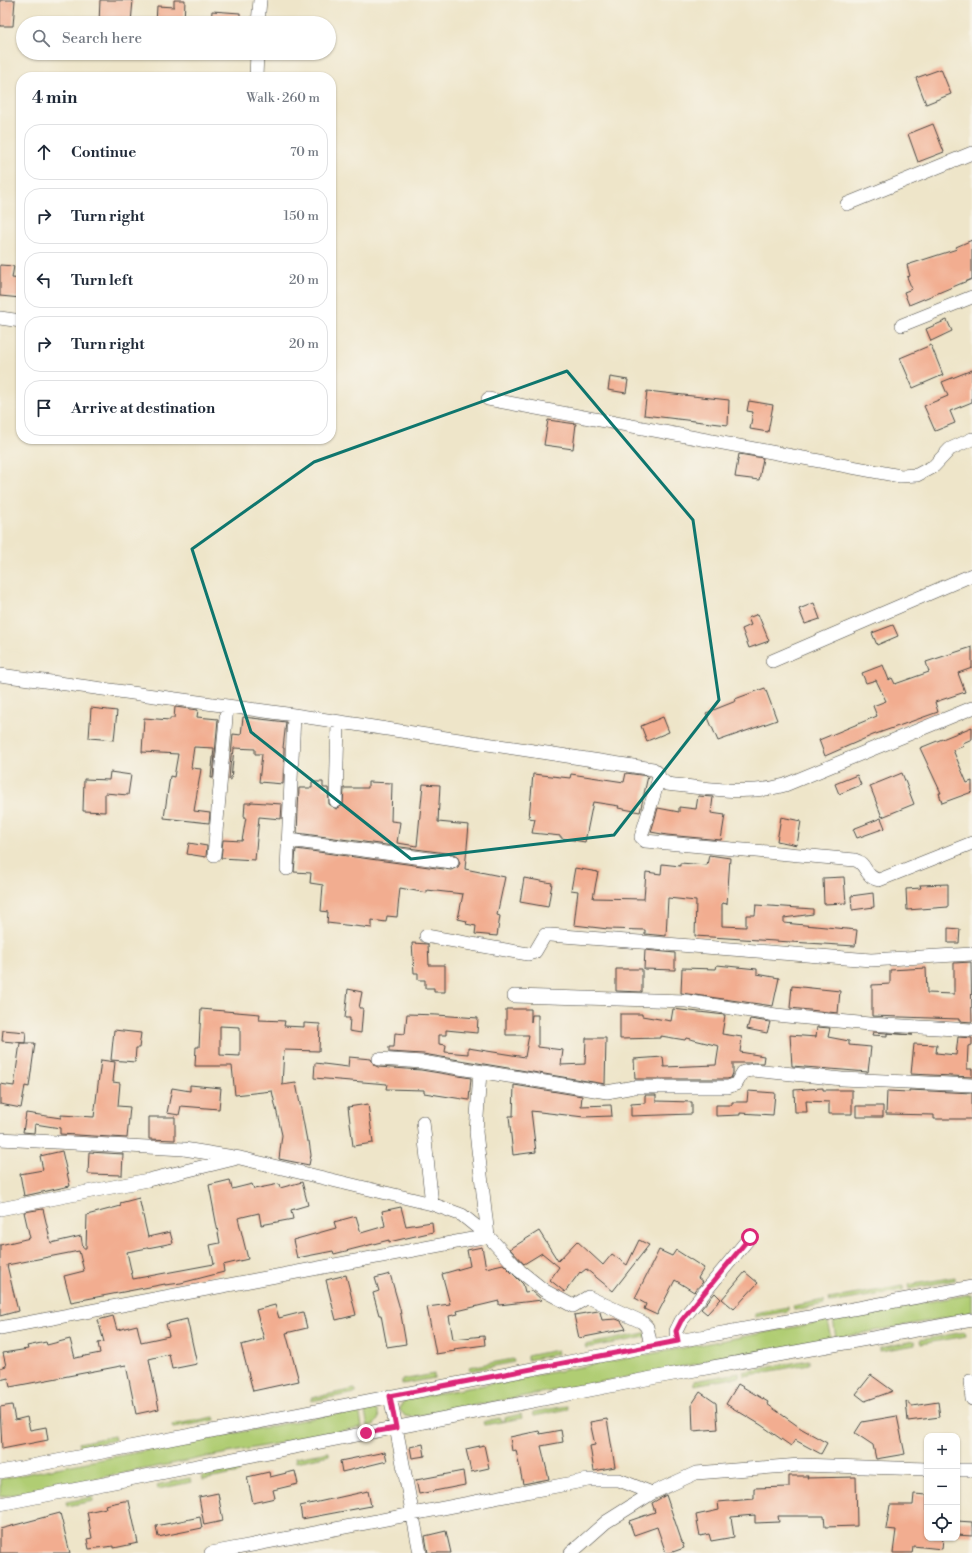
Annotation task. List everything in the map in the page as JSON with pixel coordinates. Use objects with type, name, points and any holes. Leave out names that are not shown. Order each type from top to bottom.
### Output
[{"type":"street","points":[[259,16],[260,0]]},
{"type":"street","points":[[256,72],[257,60]]},
{"type":"street","points":[[847,204],[972,153]]},
{"type":"street","points":[[902,325],[972,297]]},
{"type":"street","points":[[0,318],[16,320]]},
{"type":"street","points":[[488,399],[900,476],[917,475],[923,472],[934,466],[950,448],[972,439]]},
{"type":"street","points":[[772,661],[972,575]]},
{"type":"street","points":[[0,674],[294,715],[338,723],[653,769],[658,773],[659,778],[641,837],[645,841],[855,860],[861,863],[867,874],[873,879],[879,880],[972,843]]},
{"type":"street","points":[[214,855],[227,706]]},
{"type":"street","points":[[659,778],[667,784],[741,791],[771,789],[972,708]]},
{"type":"street","points":[[287,869],[294,715]]},
{"type":"street","points":[[336,801],[338,723]]},
{"type":"street","points":[[288,840],[452,862]]},
{"type":"street","points":[[426,936],[528,954],[535,952],[545,935],[550,935],[870,960],[972,954]]},
{"type":"street","points":[[514,996],[686,1001],[776,1015],[869,1024],[972,1030]]},
{"type":"street","points":[[379,1059],[422,1062],[608,1092],[634,1087],[728,1086],[736,1084],[744,1072],[753,1070],[842,1079],[972,1085]]},
{"type":"street","points":[[480,1072],[476,1132],[488,1236]]},
{"type":"street","points":[[424,1122],[432,1204]]},
{"type":"street","points":[[0,1139],[184,1149],[240,1158],[432,1204],[462,1215],[488,1236],[520,1271],[551,1295],[573,1306],[588,1297],[642,1322],[648,1326],[651,1346]]},
{"type":"street","points":[[0,1209],[148,1180],[240,1158]]},
{"type":"street","points":[[0,1328],[488,1236]]},
{"type":"street","points":[[678,1341],[676,1331],[681,1321],[750,1237]]},
{"type":"street","points":[[0,1472],[651,1346],[972,1287]]},
{"type":"street","points":[[0,1504],[657,1377],[972,1320]]},
{"type":"street","points":[[970,1381],[972,1399]]},
{"type":"street","points":[[390,1396],[420,1553]]},
{"type":"street","points":[[571,1553],[606,1522],[652,1493],[696,1473],[800,1465],[924,1469]]},
{"type":"street","points":[[960,1470],[972,1470]]},
{"type":"street","points":[[211,1553],[588,1480],[619,1480],[652,1493]]},
{"type":"highlighted area","points":[[567,371],[693,520],[719,700],[614,835],[411,859],[251,732],[192,549],[314,462]]},
{"type":"green space","points":[[955,1277],[955,1280],[909,1289],[908,1285]]},
{"type":"green space","points":[[903,1286],[903,1290],[830,1303],[829,1299]]},
{"type":"green space","points":[[972,1294],[972,1313],[836,1338],[833,1319]]},
{"type":"green space","points":[[824,1300],[824,1304],[794,1310],[793,1306]]},
{"type":"green space","points":[[788,1307],[788,1311],[755,1317],[755,1313]]},
{"type":"green space","points":[[827,1321],[831,1339],[412,1417],[405,1416],[400,1410],[402,1403],[409,1399]]},
{"type":"green space","points":[[965,1332],[966,1336],[921,1344],[920,1340]]},
{"type":"green space","points":[[645,1333],[646,1337],[586,1348],[585,1345]]},
{"type":"green space","points":[[914,1341],[915,1345],[880,1351],[880,1348]]},
{"type":"green space","points":[[557,1350],[558,1354],[527,1360],[527,1356]]},
{"type":"green space","points":[[513,1359],[514,1362],[470,1371],[469,1367]]},
{"type":"green space","points":[[809,1360],[809,1364],[744,1376],[743,1372]]},
{"type":"green space","points":[[739,1373],[739,1377],[694,1385],[694,1381]]},
{"type":"green space","points":[[434,1374],[434,1378],[402,1384],[402,1380]]},
{"type":"green space","points":[[355,1389],[355,1393],[311,1401],[311,1398]]},
{"type":"green space","points":[[567,1406],[568,1409],[534,1416],[533,1412]]},
{"type":"green space","points":[[371,1407],[377,1411],[379,1418],[374,1425],[368,1426],[364,1408]]},
{"type":"green space","points":[[359,1409],[362,1427],[0,1497],[0,1479]]},
{"type":"green space","points":[[521,1414],[522,1418],[484,1425],[483,1422],[500,1418],[501,1421],[504,1421],[504,1418]]},
{"type":"green space","points":[[214,1417],[215,1420],[173,1428],[172,1425]]},
{"type":"green space","points":[[114,1436],[115,1440],[80,1447],[79,1443]]},
{"type":"green space","points":[[329,1452],[329,1455],[296,1462],[295,1458]]},
{"type":"green space","points":[[238,1469],[239,1473],[203,1480],[202,1476]]},
{"type":"green space","points":[[190,1478],[191,1482],[158,1489],[157,1485]]},
{"type":"green space","points":[[93,1497],[93,1501],[67,1506],[66,1502]]},
{"type":"building","points":[[0,0],[15,0],[13,26],[0,26]]},
{"type":"building","points":[[100,0],[133,0],[132,16],[99,16]]},
{"type":"building","points":[[174,0],[185,0],[184,16],[156,16],[157,6],[174,7]]},
{"type":"building","points":[[212,11],[240,13],[240,16],[212,16]]},
{"type":"building","points":[[941,69],[951,94],[926,104],[916,78]]},
{"type":"building","points":[[933,124],[944,152],[918,162],[908,134]]},
{"type":"building","points":[[972,240],[972,279],[909,305],[904,292],[912,289],[907,277],[910,276],[907,265],[957,249],[956,247]]},
{"type":"building","points":[[0,265],[14,266],[12,278],[16,278],[16,298],[0,296]]},
{"type":"building","points":[[947,320],[952,331],[931,341],[926,329]]},
{"type":"building","points":[[931,345],[943,375],[913,388],[900,358]]},
{"type":"building","points":[[972,370],[972,402],[950,411],[955,423],[935,431],[924,406],[948,396],[942,382]]},
{"type":"building","points":[[610,377],[628,380],[626,393],[608,390]]},
{"type":"building","points":[[647,391],[729,400],[728,425],[644,415]]},
{"type":"building","points":[[749,401],[773,405],[768,432],[750,429],[753,412],[747,411]]},
{"type":"building","points":[[548,420],[576,424],[573,449],[544,445]]},
{"type":"building","points":[[739,454],[763,458],[759,480],[735,477]]},
{"type":"building","points":[[814,603],[820,619],[805,624],[799,609]]},
{"type":"building","points":[[758,614],[769,641],[749,648],[742,629],[751,625],[748,618]]},
{"type":"building","points":[[893,625],[898,636],[877,645],[872,633]]},
{"type":"building","points":[[972,647],[972,668],[958,673],[965,692],[935,702],[938,712],[873,735],[825,756],[819,740],[877,716],[873,706],[886,701],[876,680],[866,683],[862,673],[883,665],[889,680],[892,678],[895,684],[929,672],[926,662]]},
{"type":"building","points":[[765,688],[777,720],[718,741],[706,713],[736,701],[735,699]]},
{"type":"building","points":[[175,707],[198,710],[197,717],[218,719],[213,778],[211,778],[214,748],[194,747],[191,768],[201,769],[194,811],[210,813],[209,823],[164,818],[170,776],[174,777],[178,754],[142,752],[144,718],[170,720],[170,718],[174,718]]},
{"type":"building","points":[[91,708],[117,711],[114,740],[89,738]]},
{"type":"building","points":[[243,717],[286,722],[283,748],[283,784],[259,782],[262,754],[255,754],[255,749],[234,748],[231,780],[229,779],[233,734],[241,735]]},
{"type":"building","points":[[663,717],[669,732],[647,741],[641,726]]},
{"type":"building","points":[[972,727],[972,739],[963,743],[964,746],[953,750],[967,783],[972,781],[972,792],[942,803],[939,793],[941,793],[920,748]]},
{"type":"building","points":[[110,772],[131,775],[128,795],[105,793],[105,812],[83,811],[84,779],[109,780]]},
{"type":"building","points":[[626,773],[648,776],[640,812],[618,808],[619,806],[593,802],[585,842],[561,838],[561,836],[532,833],[535,819],[529,818],[533,774],[570,778],[571,774],[624,782]]},
{"type":"building","points":[[902,773],[914,804],[882,817],[870,786]]},
{"type":"building","points":[[857,775],[861,785],[839,794],[835,784]]},
{"type":"building","points":[[312,782],[323,782],[323,788],[328,788],[329,804],[336,809],[343,805],[344,788],[368,788],[368,782],[392,783],[391,821],[400,822],[397,843],[417,846],[423,784],[440,785],[438,822],[469,825],[465,869],[505,877],[497,915],[500,916],[497,936],[475,934],[476,926],[466,924],[467,921],[458,919],[463,894],[427,890],[427,893],[400,888],[397,917],[387,916],[386,922],[372,920],[372,928],[327,923],[328,912],[321,911],[323,885],[310,883],[311,873],[294,872],[296,849],[451,870],[458,867],[460,863],[457,856],[453,854],[297,833],[299,788],[312,788]]},
{"type":"building","points":[[698,796],[713,797],[711,813],[725,815],[721,840],[651,832],[658,808],[679,812],[679,807],[696,809]]},
{"type":"building","points":[[245,803],[282,804],[281,819],[259,817],[255,860],[221,858],[223,840],[242,841],[246,817],[244,817]]},
{"type":"building","points":[[781,817],[801,821],[797,845],[777,841]]},
{"type":"building","points":[[881,818],[885,828],[857,838],[853,829]]},
{"type":"building","points":[[189,843],[207,846],[206,857],[187,854]]},
{"type":"building","points":[[709,855],[730,858],[727,904],[722,903],[722,926],[746,927],[746,915],[755,915],[756,905],[813,909],[813,914],[784,918],[784,923],[857,930],[855,946],[695,936],[696,901],[668,898],[666,936],[645,934],[645,930],[608,929],[574,925],[578,891],[571,890],[575,868],[598,872],[593,898],[644,899],[646,872],[661,874],[662,864],[680,866],[680,863],[707,865]]},
{"type":"building","points":[[844,877],[846,903],[824,904],[823,878]]},
{"type":"building","points":[[524,878],[552,883],[548,907],[520,902]]},
{"type":"building","points":[[948,884],[948,907],[907,910],[906,889],[921,888],[920,885]]},
{"type":"building","points":[[873,893],[874,907],[852,910],[851,896]]},
{"type":"building","points":[[948,928],[960,929],[959,943],[948,943]]},
{"type":"building","points":[[412,943],[428,944],[429,965],[445,965],[445,992],[434,992],[434,988],[425,988],[425,980],[418,980],[418,973],[414,973]]},
{"type":"building","points":[[645,950],[675,953],[675,970],[644,969]]},
{"type":"building","points":[[971,962],[972,1022],[959,1021],[959,1019],[872,1016],[872,985],[890,984],[890,970],[926,968],[927,993],[954,994],[954,963]]},
{"type":"building","points":[[717,965],[757,969],[757,974],[779,978],[773,1006],[681,993],[682,968],[716,969]]},
{"type":"building","points":[[616,969],[642,969],[642,992],[616,991]]},
{"type":"building","points":[[792,986],[840,991],[838,1013],[790,1008]]},
{"type":"building","points":[[348,989],[362,992],[359,1008],[363,1008],[361,1033],[349,1031],[350,1018],[345,1018]]},
{"type":"building","points":[[201,1009],[260,1014],[259,1020],[285,1021],[284,1026],[304,1027],[304,1023],[320,1024],[319,1051],[284,1050],[282,1085],[296,1083],[307,1141],[309,1141],[311,1155],[309,1165],[279,1159],[282,1135],[272,1091],[235,1095],[232,1066],[195,1066],[196,1047],[199,1047]],"holes":[[[220,1026],[240,1027],[240,1056],[220,1055]]]},
{"type":"building","points":[[506,1009],[531,1009],[531,1022],[532,1015],[538,1015],[538,1047],[563,1050],[561,1065],[585,1064],[586,1038],[606,1038],[605,1084],[423,1054],[389,1052],[389,1047],[394,1047],[395,1033],[405,1034],[407,1014],[437,1015],[478,1018],[477,1033],[446,1030],[446,1035],[439,1035],[439,1044],[446,1045],[445,1052],[468,1054],[468,1048],[525,1057],[529,1035],[506,1035]]},
{"type":"building","points":[[673,1009],[725,1015],[722,1034],[742,1037],[740,1052],[764,1056],[763,1063],[733,1063],[733,1073],[731,1078],[727,1079],[635,1079],[634,1059],[663,1057],[664,1067],[716,1065],[719,1046],[686,1038],[685,1040],[661,1036],[661,1038],[620,1039],[620,1014],[642,1014],[642,1016],[671,1021]]},
{"type":"building","points":[[750,1019],[770,1022],[767,1033],[747,1029]]},
{"type":"building","points":[[817,1027],[830,1028],[828,1037],[849,1041],[849,1045],[871,1047],[868,1072],[792,1066],[790,1035],[816,1037]]},
{"type":"building","points":[[3,1030],[26,1032],[25,1043],[2,1041]]},
{"type":"building","points":[[114,1030],[141,1033],[139,1048],[136,1048],[135,1062],[111,1060]]},
{"type":"building","points":[[873,1032],[887,1033],[887,1036],[872,1035]]},
{"type":"building","points":[[958,1037],[972,1038],[972,1045],[968,1046],[967,1069],[972,1069],[972,1077],[911,1074],[914,1044],[937,1045],[936,1053],[956,1055]]},
{"type":"building","points":[[20,1043],[35,1043],[29,1087],[25,1086],[21,1108],[0,1104],[0,1084],[14,1086]]},
{"type":"building","points":[[349,1057],[371,1059],[374,1065],[378,1067],[421,1070],[471,1078],[469,1100],[424,1093],[424,1090],[386,1089],[387,1084],[314,1078],[315,1063],[348,1067]]},
{"type":"building","points":[[101,1060],[115,1062],[113,1082],[120,1083],[118,1106],[130,1107],[127,1138],[60,1134],[60,1128],[35,1124],[34,1133],[23,1132],[26,1113],[61,1118],[61,1115],[94,1117]]},
{"type":"building","points":[[190,1085],[221,1088],[219,1109],[181,1106],[179,1115],[167,1113],[172,1088],[190,1091]]},
{"type":"building","points":[[514,1085],[582,1096],[581,1106],[611,1105],[612,1116],[584,1117],[531,1111],[536,1152],[513,1155],[509,1116],[513,1116]]},
{"type":"building","points":[[823,1088],[823,1090],[852,1090],[852,1114],[829,1114],[829,1102],[806,1101],[807,1112],[795,1112],[794,1090]]},
{"type":"building","points":[[909,1090],[972,1093],[972,1119],[934,1119],[934,1115],[886,1114],[887,1091],[909,1092]]},
{"type":"building","points":[[748,1091],[775,1093],[773,1115],[740,1113],[740,1115],[716,1116],[716,1105],[732,1105],[732,1102],[747,1102]]},
{"type":"building","points":[[645,1095],[656,1095],[656,1101],[692,1102],[692,1114],[631,1116],[631,1104],[645,1103]]},
{"type":"building","points":[[368,1104],[373,1143],[353,1146],[348,1107]]},
{"type":"building","points":[[856,1106],[883,1106],[883,1117],[856,1117]]},
{"type":"building","points":[[149,1117],[175,1117],[175,1140],[149,1139]]},
{"type":"building","points":[[62,1151],[70,1186],[24,1196],[20,1174],[43,1170],[40,1156]]},
{"type":"building","points":[[89,1152],[123,1154],[122,1175],[88,1174]]},
{"type":"building","points":[[230,1180],[232,1189],[252,1184],[254,1189],[279,1184],[280,1188],[302,1182],[308,1205],[291,1210],[293,1219],[261,1225],[259,1213],[238,1218],[248,1259],[223,1265],[224,1272],[181,1283],[165,1284],[71,1302],[64,1276],[84,1271],[79,1251],[7,1265],[18,1311],[0,1316],[0,1245],[30,1238],[24,1212],[43,1209],[51,1243],[81,1236],[83,1248],[86,1248],[87,1215],[121,1206],[120,1203],[139,1198],[148,1237],[170,1232],[173,1243],[127,1252],[133,1279],[214,1264],[210,1245],[220,1243],[209,1185]]},
{"type":"building","points":[[401,1207],[406,1226],[432,1222],[433,1232],[389,1242],[389,1240],[334,1254],[333,1251],[297,1258],[293,1240],[336,1228],[334,1222],[356,1216],[361,1233],[385,1226],[382,1211]]},
{"type":"building","points":[[539,1231],[558,1261],[577,1241],[603,1265],[612,1254],[627,1265],[639,1240],[649,1245],[613,1291],[586,1269],[581,1273],[580,1272],[565,1292],[550,1280],[559,1267],[542,1253],[524,1264],[510,1249]]},
{"type":"building","points":[[482,1247],[486,1268],[503,1264],[523,1284],[525,1292],[532,1291],[542,1300],[499,1305],[499,1301],[457,1311],[458,1314],[449,1316],[453,1339],[484,1336],[485,1345],[454,1349],[455,1351],[436,1354],[427,1307],[450,1304],[442,1274],[470,1266],[467,1250]]},
{"type":"building","points":[[659,1250],[672,1256],[676,1250],[704,1268],[698,1278],[703,1282],[694,1292],[675,1280],[657,1315],[644,1309],[646,1304],[635,1298]]},
{"type":"building","points":[[745,1272],[758,1283],[734,1309],[722,1299]]},
{"type":"building","points":[[390,1274],[400,1309],[406,1344],[387,1347],[381,1315],[379,1315],[373,1293],[379,1291],[375,1278]]},
{"type":"building","points":[[346,1275],[356,1315],[336,1320],[326,1280]]},
{"type":"building","points":[[715,1293],[721,1299],[707,1314],[701,1309]]},
{"type":"building","points":[[275,1305],[279,1318],[303,1312],[307,1328],[286,1333],[299,1381],[253,1391],[241,1345],[264,1339],[256,1310]]},
{"type":"building","points":[[598,1311],[600,1312],[602,1320],[616,1319],[621,1321],[626,1329],[579,1338],[574,1315]]},
{"type":"building","points":[[113,1316],[117,1330],[137,1325],[141,1342],[169,1336],[166,1324],[187,1319],[197,1364],[172,1369],[169,1354],[149,1359],[159,1409],[136,1414],[126,1365],[10,1387],[8,1378],[0,1380],[0,1368],[6,1366],[3,1353],[28,1349],[27,1346],[46,1342],[47,1345],[70,1339],[75,1358],[100,1353],[98,1343],[104,1342],[98,1320]]},
{"type":"building","points":[[871,1375],[893,1391],[865,1401],[856,1394]]},
{"type":"building","points":[[738,1384],[768,1402],[767,1404],[802,1429],[827,1443],[821,1454],[795,1440],[791,1446],[761,1425],[726,1404]]},
{"type":"building","points":[[700,1392],[716,1403],[718,1429],[693,1431],[692,1404]]},
{"type":"building","points":[[906,1401],[912,1406],[938,1402],[940,1417],[908,1421]]},
{"type":"building","points":[[12,1405],[15,1420],[27,1417],[30,1430],[46,1427],[48,1440],[2,1449],[0,1407]]},
{"type":"building","points":[[897,1416],[905,1454],[876,1459],[873,1445],[855,1433],[862,1422]]},
{"type":"building","points":[[607,1419],[615,1467],[594,1471],[590,1446],[595,1445],[590,1422]]},
{"type":"building","points":[[561,1430],[563,1442],[541,1446],[549,1479],[523,1484],[516,1450],[512,1451],[510,1437],[539,1431],[540,1434]]},
{"type":"building","points":[[423,1444],[425,1456],[412,1458],[410,1447]]},
{"type":"building","points":[[484,1445],[489,1468],[471,1472],[466,1449]]},
{"type":"building","points":[[385,1452],[387,1461],[342,1472],[340,1461]]},
{"type":"building","points":[[295,1471],[298,1484],[273,1490],[275,1498],[253,1503],[247,1477],[269,1472],[270,1477]]},
{"type":"building","points":[[463,1471],[465,1485],[419,1494],[416,1480]]},
{"type":"building","points":[[789,1476],[808,1476],[807,1478],[856,1477],[857,1526],[825,1527],[824,1516],[778,1516],[779,1522],[755,1523],[755,1515],[731,1517],[734,1537],[711,1541],[709,1534],[700,1536],[696,1515],[719,1510],[718,1502],[754,1499],[754,1488],[789,1487]]},
{"type":"building","points":[[368,1491],[371,1506],[302,1519],[300,1506]]},
{"type":"building","points":[[218,1493],[223,1521],[204,1525],[199,1497]]},
{"type":"building","points":[[914,1494],[924,1495],[924,1541],[943,1541],[942,1549],[913,1546],[912,1553],[893,1553],[896,1530],[886,1529],[890,1505],[913,1505]]},
{"type":"building","points":[[666,1495],[684,1548],[670,1553],[666,1553],[657,1527],[634,1535],[629,1521],[655,1512],[652,1503]]},
{"type":"building","points":[[129,1501],[138,1543],[114,1548],[114,1546],[89,1549],[87,1539],[92,1538],[87,1512],[106,1508],[105,1505]]},
{"type":"building","points":[[60,1513],[70,1553],[0,1553],[0,1529]]},
{"type":"building","points":[[200,1517],[202,1528],[158,1537],[156,1526]]},
{"type":"building","points":[[960,1521],[972,1522],[972,1536],[960,1535]]},
{"type":"building","points":[[446,1531],[451,1553],[428,1553],[425,1536]]},
{"type":"route","points":[[366,1433],[396,1428],[390,1396],[678,1341],[676,1331],[681,1321],[750,1237]]}]
